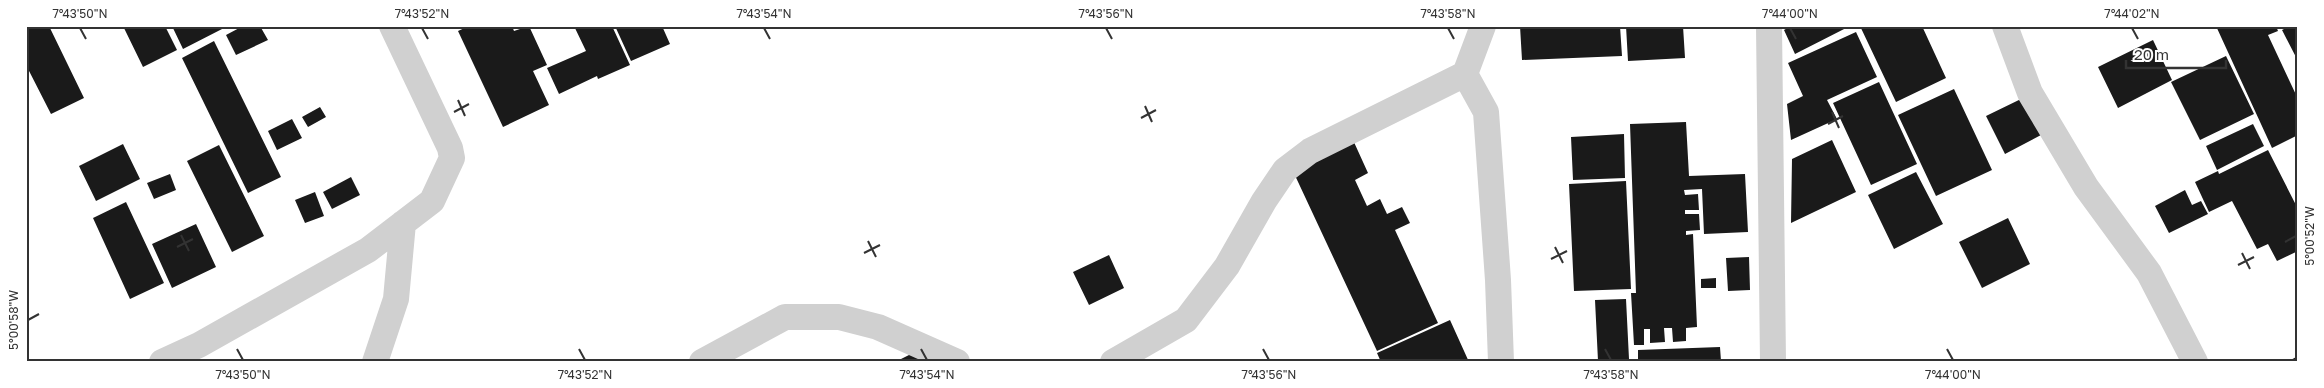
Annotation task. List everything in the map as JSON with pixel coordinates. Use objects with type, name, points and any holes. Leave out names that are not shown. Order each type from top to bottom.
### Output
[{"type":"street","points":[[162,362],[199,345],[368,250],[432,201],[452,158],[450,148],[392,26]]},
{"type":"street","points":[[1113,362],[1186,320],[1228,266],[1264,201],[1285,170],[1310,151],[1465,74],[1482,26]]},
{"type":"street","points":[[1769,26],[1773,362]]},
{"type":"street","points":[[2005,26],[2030,93],[2086,187],[2149,273],[2195,362]]},
{"type":"street","points":[[1465,74],[1486,112],[1498,280],[1501,362]]},
{"type":"street","points":[[375,362],[396,299],[403,223]]},
{"type":"street","points":[[702,362],[785,317],[839,317],[878,327],[957,362]]},
{"type":"building","points":[[26,26],[49,26],[84,98],[51,114],[26,65]]},
{"type":"building","points":[[123,26],[165,26],[177,50],[143,67]]},
{"type":"building","points":[[172,26],[223,26],[224,28],[183,49]]},
{"type":"building","points":[[243,26],[260,26],[268,40],[236,55],[226,35]]},
{"type":"building","points":[[469,26],[512,26],[514,31],[529,26],[547,65],[533,71],[549,105],[503,127],[458,31]]},
{"type":"building","points":[[574,26],[612,26],[630,65],[598,79],[597,76],[559,94],[547,68],[586,51]]},
{"type":"building","points":[[615,26],[662,26],[670,44],[631,61]]},
{"type":"building","points":[[1520,26],[1620,26],[1622,56],[1522,60]]},
{"type":"building","points":[[1626,26],[1683,26],[1685,58],[1628,61]]},
{"type":"building","points":[[1791,26],[1850,26],[1795,54],[1784,30]]},
{"type":"building","points":[[1860,26],[1922,26],[1946,78],[1896,102]]},
{"type":"building","points":[[2216,26],[2276,26],[2278,31],[2268,35],[2298,99],[2298,135],[2272,148]]},
{"type":"building","points":[[2290,26],[2298,26],[2298,61],[2282,30]]},
{"type":"building","points":[[1856,32],[1877,77],[1827,100],[1837,119],[1791,140],[1787,104],[1803,96],[1788,63]]},
{"type":"building","points":[[2153,40],[2172,80],[2118,108],[2098,67]]},
{"type":"building","points":[[214,41],[281,177],[248,193],[182,58]]},
{"type":"building","points":[[2226,56],[2254,114],[2200,140],[2171,82]]},
{"type":"building","points":[[1879,82],[1917,164],[1871,185],[1833,103]]},
{"type":"building","points":[[1954,89],[1992,170],[1936,196],[1898,115]]},
{"type":"building","points":[[2023,98],[2041,135],[2005,154],[1986,116]]},
{"type":"building","points":[[320,107],[326,117],[308,127],[302,117]]},
{"type":"building","points":[[292,119],[302,138],[277,150],[268,131]]},
{"type":"building","points":[[1686,122],[1689,176],[1745,174],[1748,232],[1704,234],[1702,189],[1684,190],[1685,195],[1698,194],[1699,210],[1685,210],[1685,214],[1699,214],[1700,230],[1686,231],[1686,235],[1693,234],[1697,327],[1686,328],[1686,341],[1673,342],[1672,328],[1664,328],[1665,342],[1650,343],[1650,329],[1644,329],[1644,345],[1634,345],[1631,293],[1636,293],[1630,124]]},
{"type":"building","points":[[2253,124],[2264,146],[2217,170],[2206,146]]},
{"type":"building","points":[[1624,134],[1625,178],[1573,180],[1571,137]]},
{"type":"building","points":[[1353,140],[1368,173],[1355,180],[1367,206],[1380,199],[1387,214],[1402,207],[1410,223],[1395,230],[1438,323],[1377,351],[1292,169]]},
{"type":"building","points":[[1832,140],[1856,192],[1791,223],[1792,159]]},
{"type":"building","points":[[123,144],[140,179],[96,201],[79,166]]},
{"type":"building","points":[[219,145],[264,236],[232,252],[187,161]]},
{"type":"building","points":[[2268,150],[2298,209],[2298,251],[2277,261],[2268,244],[2257,249],[2232,201],[2209,212],[2195,182],[2218,171],[2219,174]]},
{"type":"building","points":[[1916,172],[1943,224],[1894,249],[1868,195]]},
{"type":"building","points":[[170,174],[176,190],[154,199],[147,183]]},
{"type":"building","points":[[351,177],[360,195],[332,209],[323,192]]},
{"type":"building","points":[[1626,181],[1631,289],[1574,291],[1569,184]]},
{"type":"building","points":[[2185,190],[2192,205],[2201,201],[2208,214],[2169,233],[2155,206]]},
{"type":"building","points":[[315,192],[324,216],[305,223],[295,200]]},
{"type":"building","points":[[126,202],[164,283],[130,299],[93,218]]},
{"type":"building","points":[[2008,218],[2030,264],[1982,288],[1959,242]]},
{"type":"building","points":[[196,224],[216,267],[172,288],[152,244]]},
{"type":"building","points":[[1109,255],[1124,288],[1089,305],[1073,272]]},
{"type":"building","points":[[1749,257],[1750,290],[1728,291],[1726,258]]},
{"type":"building","points":[[1716,278],[1716,288],[1701,288],[1701,279]]},
{"type":"building","points":[[1626,299],[1629,359],[1598,361],[1595,300]]},
{"type":"building","points":[[1450,320],[1469,362],[1381,362],[1377,353]]},
{"type":"building","points":[[1720,347],[1721,361],[1638,362],[1638,350]]},
{"type":"building","points":[[923,348],[929,362],[895,362]]},
{"type":"building","points":[[2298,356],[2298,362],[2287,362]]}]
